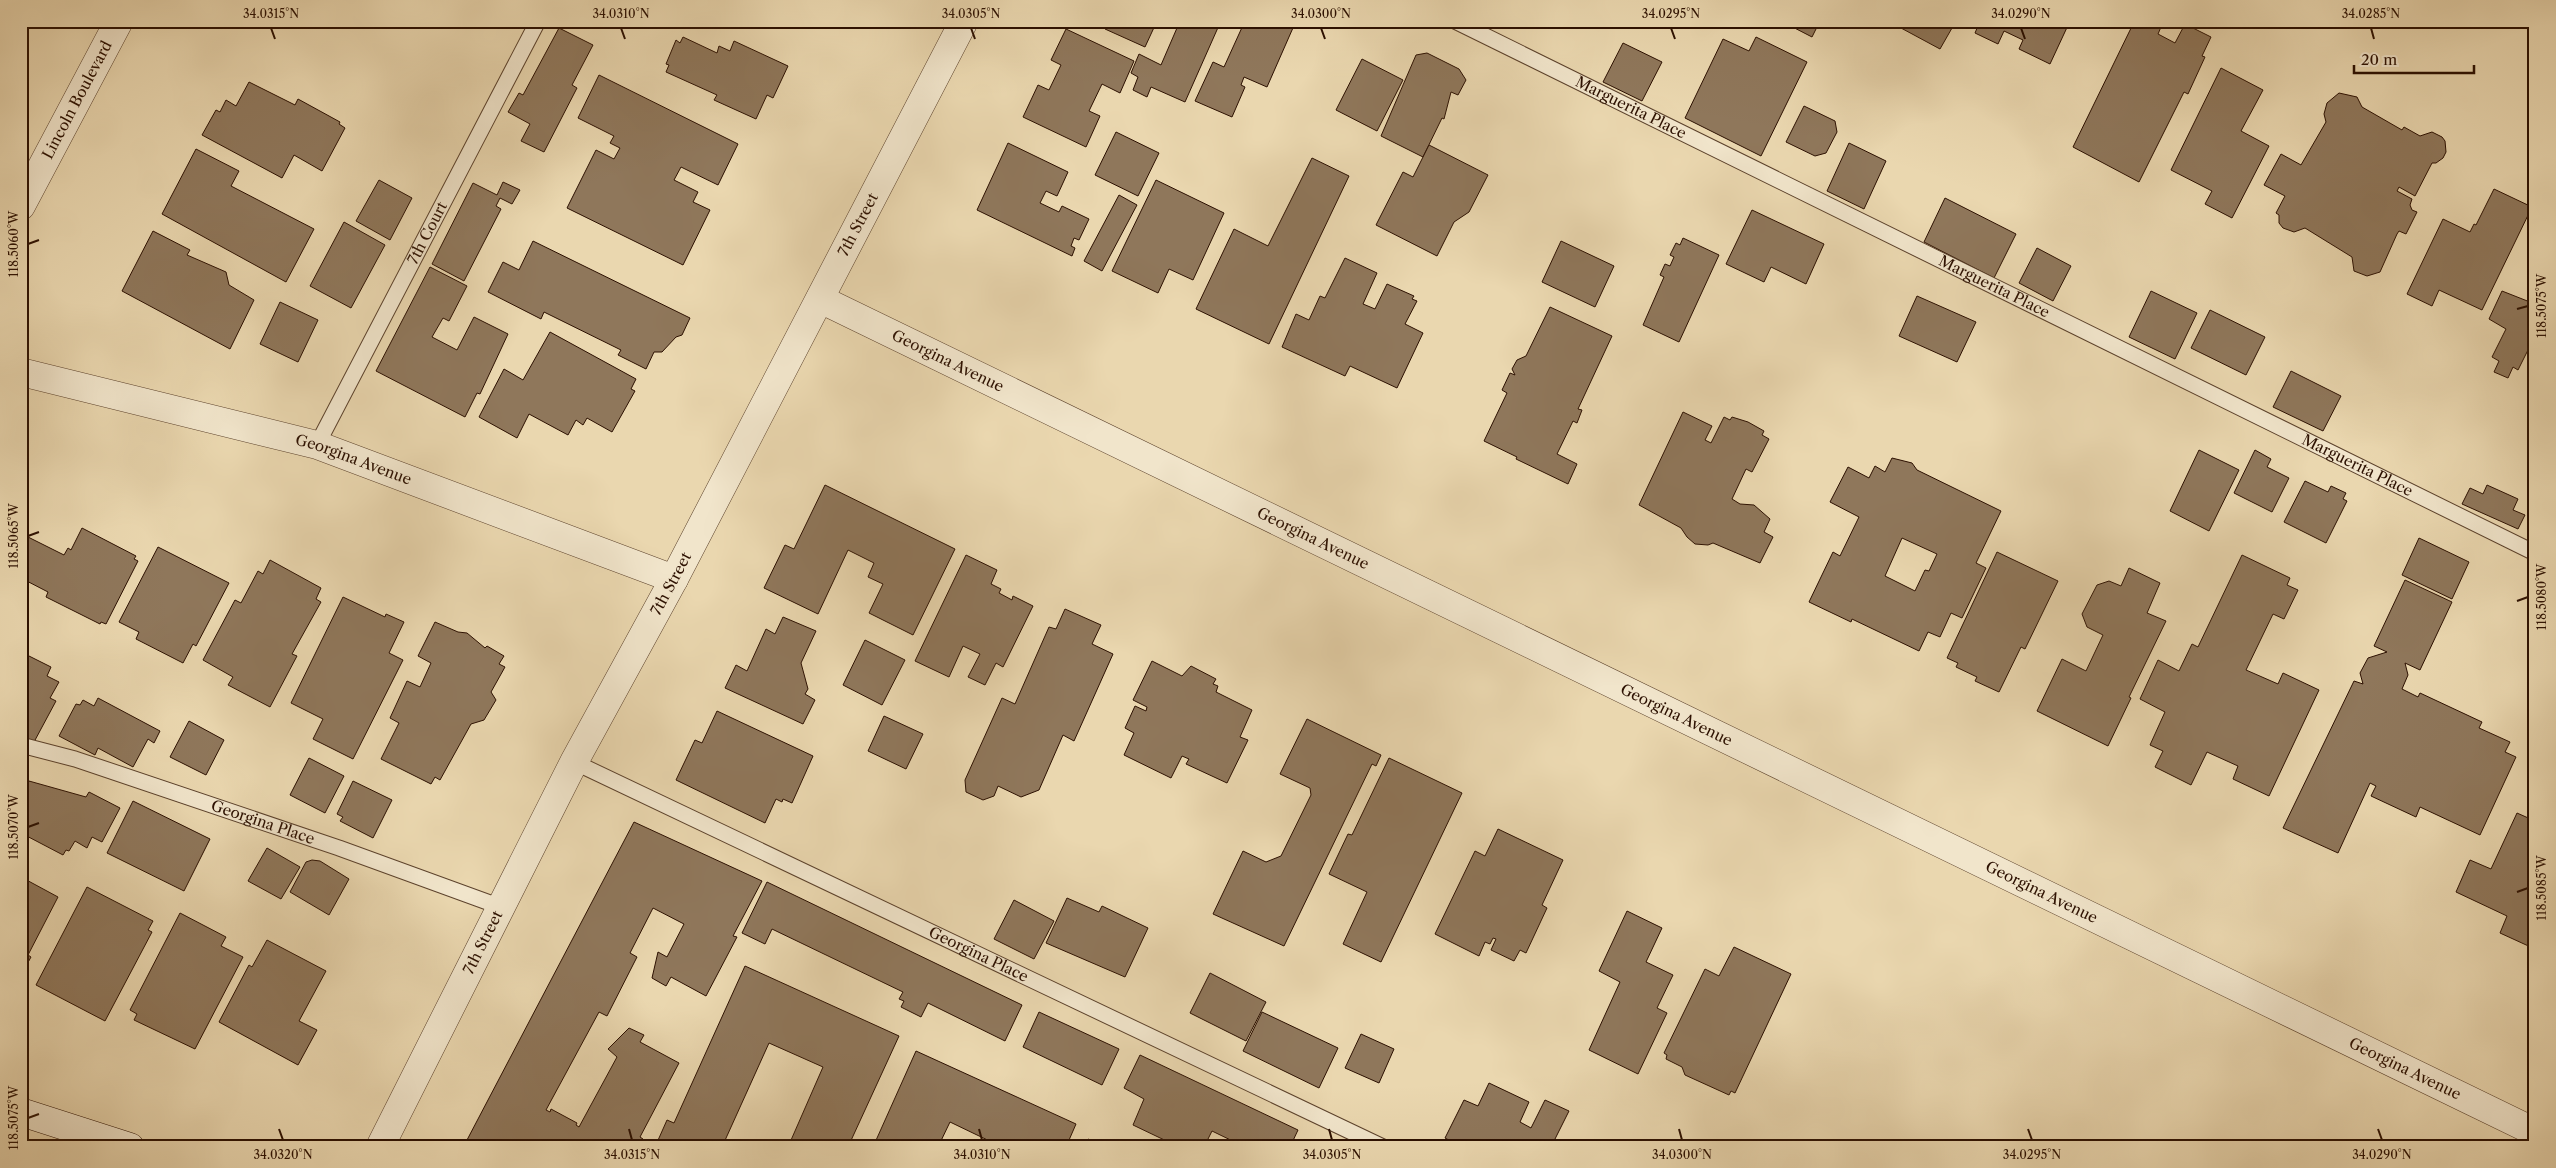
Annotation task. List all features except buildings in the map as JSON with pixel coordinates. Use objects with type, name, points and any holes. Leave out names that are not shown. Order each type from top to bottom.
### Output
[{"type":"street","name":"Lincoln Boulevard","points":[[21,206],[119,21]]},
{"type":"street","name":"7th Street","points":[[380,1147],[574,762],[674,580],[964,21]]},
{"type":"street","name":"Georgina Avenue","points":[[820,299],[2535,1132]]},
{"type":"street","name":"Georgina Avenue","points":[[21,372],[317,446],[674,580]]},
{"type":"street","points":[[21,1112],[130,1147]]},
{"type":"lane","name":"7th Court","points":[[317,446],[538,21]]},
{"type":"lane","name":"Marguerita Place","points":[[1455,21],[2535,553]]},
{"type":"lane","name":"Georgina Place","points":[[21,745],[75,759],[339,848],[501,907]]},
{"type":"lane","name":"Georgina Place","points":[[574,762],[1383,1147]]}]
